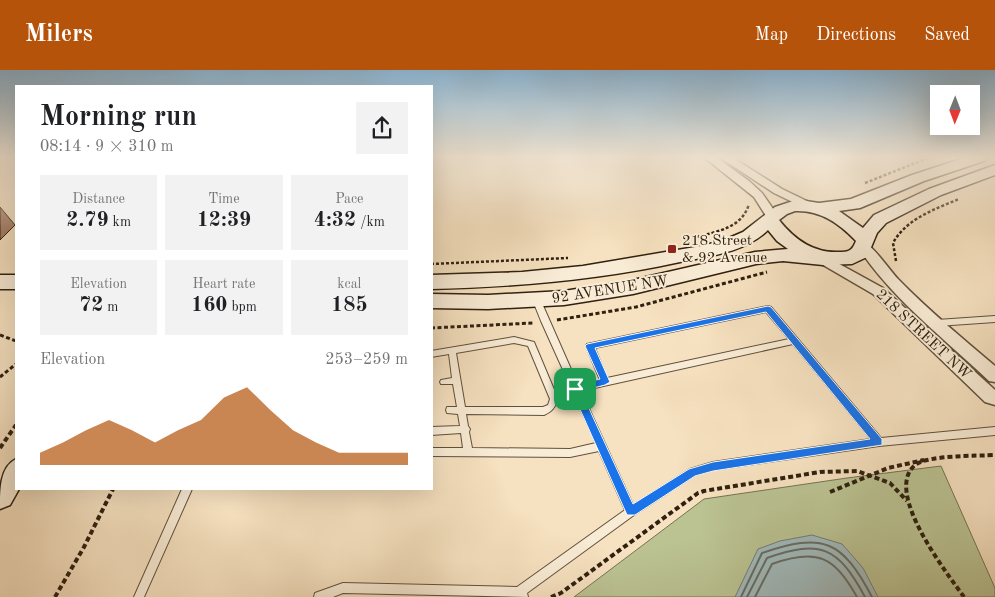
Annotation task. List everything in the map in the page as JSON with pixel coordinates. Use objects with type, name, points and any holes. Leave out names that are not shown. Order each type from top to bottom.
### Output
[{"type":"main road","name":"92 AVENUE NW","points":[[433,282],[541,277],[641,265],[704,252],[748,237],[785,208],[854,204],[907,183]]},
{"type":"main road","name":"92 AVENUE NW","points":[[433,302],[537,301],[633,288],[770,255],[852,258],[860,253],[878,221],[886,215],[935,192],[962,183]]},
{"type":"main road","points":[[814,207],[845,221],[865,243]]},
{"type":"main road","name":"92 AVENUE NW","points":[[770,218],[783,238],[803,252],[819,258]]},
{"type":"main road","points":[[0,282],[15,282]]},
{"type":"main road","points":[[0,496],[15,472]]},
{"type":"street","points":[[746,183],[758,195],[770,218]]},
{"type":"street","points":[[765,183],[778,191],[814,207]]},
{"type":"street","name":"218 STREET NW","points":[[865,243],[884,274],[995,376]]},
{"type":"street","name":"218 STREET NW","points":[[819,258],[878,290],[995,398]]},
{"type":"lane","points":[[537,301],[631,512]]},
{"type":"lane","points":[[605,382],[590,346],[768,309],[879,442]]},
{"type":"lane","points":[[937,323],[995,319]]},
{"type":"lane","points":[[433,354],[514,340],[530,344],[554,399],[551,407],[544,411],[450,410]]},
{"type":"lane","points":[[575,389],[795,341]]},
{"type":"lane","points":[[452,351],[466,429],[468,452]]},
{"type":"lane","points":[[444,382],[456,381]]},
{"type":"lane","points":[[433,430],[466,429]]},
{"type":"lane","points":[[320,597],[343,588],[521,594],[631,512],[692,472],[713,466],[879,442],[995,431]]},
{"type":"lane","points":[[433,452],[570,453],[602,446]]},
{"type":"lane","points":[[139,597],[187,490]]},
{"type":"path","points":[[858,186],[867,183]]},
{"type":"path","points":[[899,266],[894,258],[892,243],[901,229],[936,209],[963,198]]},
{"type":"path","points":[[693,238],[740,222],[748,212],[749,200]]},
{"type":"path","points":[[433,264],[573,258]]},
{"type":"path","points":[[565,319],[601,314],[663,301],[774,271]]},
{"type":"path","points":[[433,328],[523,324]]},
{"type":"path","points":[[0,335],[15,341]]},
{"type":"path","points":[[0,377],[15,365]]},
{"type":"path","points":[[0,448],[15,426]]},
{"type":"path","points":[[830,492],[869,474],[903,463],[995,455]]},
{"type":"path","points":[[930,460],[915,465],[909,472],[907,501],[917,527],[964,597]]},
{"type":"path","points":[[551,597],[561,593],[698,493],[820,472],[857,471],[890,483],[907,501]]},
{"type":"path","points":[[56,597],[112,490]]},
{"type":"green space","points":[[941,466],[995,588],[995,597],[574,597],[704,499]]},
{"type":"water","points":[[812,535],[842,544],[863,568],[878,597],[735,597],[758,549],[780,541]]},
{"type":"place","name":"218 Street & 92 Avenue","points":[[672,249]]},
{"type":"route","points":[[768,309],[879,442],[713,466],[692,472],[631,512],[575,389],[605,382],[590,346],[768,309]]}]
